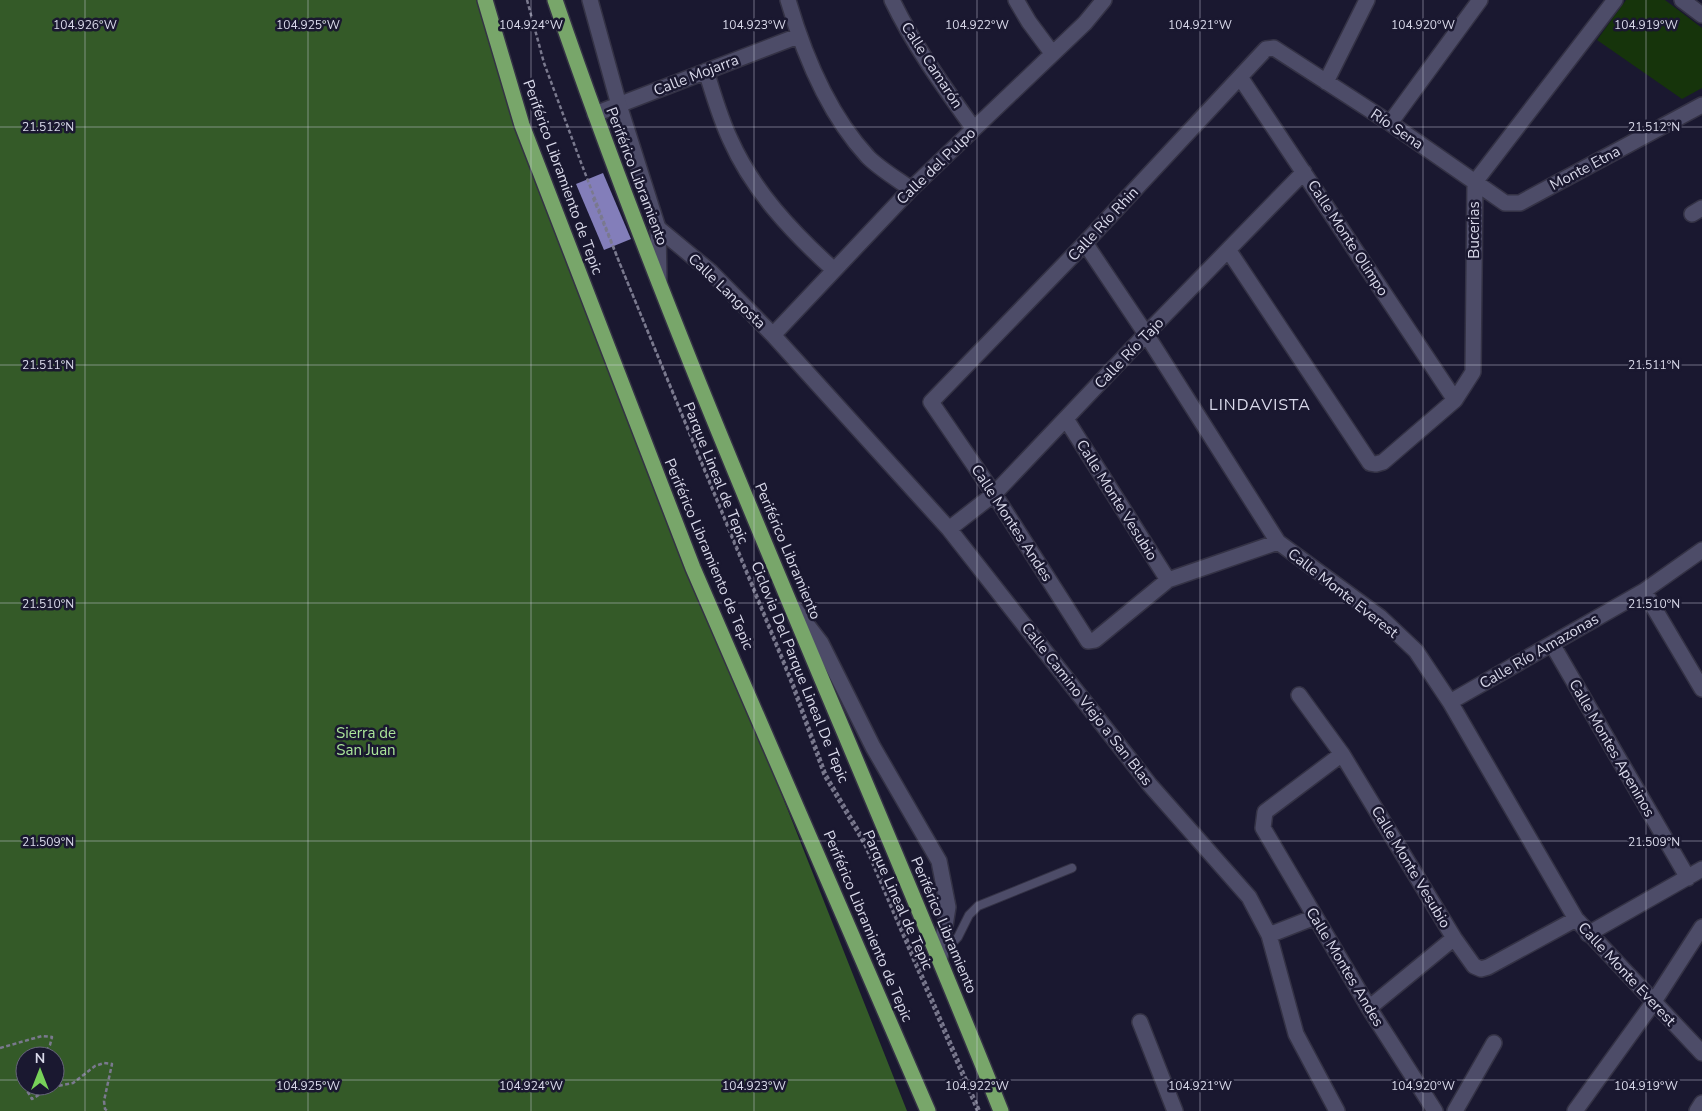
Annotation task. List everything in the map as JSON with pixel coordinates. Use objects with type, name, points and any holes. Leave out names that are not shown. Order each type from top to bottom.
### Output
[{"type":"highway","name":"Periférico Libramiento de Tepic","points":[[485,0],[522,125],[693,568],[928,1111]]},
{"type":"highway","name":"Periférico Libramiento","points":[[555,0],[659,286],[940,957],[1001,1111]]},
{"type":"street","points":[[590,0],[619,105],[658,228],[659,286]]},
{"type":"street","points":[[788,0],[798,36],[840,122],[869,158],[911,189]]},
{"type":"street","name":"Calle Camarón","points":[[892,0],[904,25],[974,129]]},
{"type":"street","points":[[1016,0],[1029,22],[1052,53]]},
{"type":"street","name":"Calle del Pulpo","points":[[773,335],[911,189],[1085,23],[1104,0]]},
{"type":"street","points":[[1326,82],[1367,0]]},
{"type":"street","points":[[1390,123],[1480,0]]},
{"type":"street","name":"Bucerias","points":[[1229,251],[1370,463],[1382,462],[1454,400],[1473,372],[1475,182],[1615,0]]},
{"type":"street","points":[[1682,0],[1702,15]]},
{"type":"street","name":"Calle Mojarra","points":[[595,114],[798,36]]},
{"type":"street","name":"Río Sena","points":[[1274,48],[1390,123],[1505,203],[1520,203]]},
{"type":"street","name":"Calle Río Rhin","points":[[930,402],[1085,243],[1266,49],[1274,48]]},
{"type":"street","points":[[706,71],[730,140],[760,194],[800,240],[834,270]]},
{"type":"street","name":"Calle Monte Olimpo","points":[[1240,78],[1454,400]]},
{"type":"street","name":"Monte Etna","points":[[1520,203],[1702,105]]},
{"type":"street","name":"Calle Río Tajo","points":[[949,529],[994,494],[1304,172]]},
{"type":"street","name":"Calle Langosta","points":[[658,228],[711,272],[773,335]]},
{"type":"street","name":"Calle Monte Everest","points":[[1085,243],[1146,334],[1278,542],[1380,618],[1416,651],[1450,702],[1576,919],[1588,934],[1702,1053]]},
{"type":"street","name":"Calle Camino Viejo a San Blas","points":[[773,335],[949,529],[1150,785],[1249,897],[1269,935],[1296,1034],[1337,1111]]},
{"type":"street","name":"Calle Montes Andes","points":[[930,402],[994,494],[1088,640],[1095,640],[1168,580]]},
{"type":"street","name":"Calle Monte Vesubio","points":[[1066,419],[1168,580]]},
{"type":"street","points":[[1168,580],[1278,542]]},
{"type":"street","name":"Calle Río Amazonas","points":[[1450,702],[1644,591],[1702,550]]},
{"type":"street","points":[[1644,591],[1702,690]]},
{"type":"street","points":[[790,602],[821,643],[873,747],[939,861],[948,907],[940,957]]},
{"type":"street","name":"Calle Montes Apeninos","points":[[1552,644],[1688,878]]},
{"type":"street","name":"Calle Monte Vesubio","points":[[1299,695],[1342,754],[1454,938],[1474,966],[1481,969],[1488,967],[1576,919]]},
{"type":"street","name":"Calle Montes Andes","points":[[1342,754],[1266,812],[1263,828],[1369,1008],[1435,1111]]},
{"type":"street","points":[[1588,934],[1702,869]]},
{"type":"street","points":[[1269,935],[1314,917]]},
{"type":"street","points":[[1575,1111],[1653,1003],[1702,927]]},
{"type":"street","points":[[1369,1008],[1454,938]]},
{"type":"street","points":[[1140,1022],[1175,1111]]},
{"type":"street","points":[[1455,1111],[1494,1043]]},
{"type":"street","points":[[1697,1111],[1702,1104]]},
{"type":"lane","points":[[940,957],[958,937],[969,915],[978,906],[1072,868]]},
{"type":"path","name":"Parque Lineal de Tepic","points":[[526,0],[543,64],[579,160],[619,264],[790,680],[824,776],[865,846],[979,1111]]},
{"type":"path","points":[[0,1048],[42,1036],[52,1037],[47,1046]]},
{"type":"path","points":[[65,1085],[73,1083],[96,1066],[104,1063],[112,1064],[104,1101],[105,1109],[108,1111]]},
{"type":"green space","name":"Sierra de San Juan","points":[[0,0],[477,0],[634,418],[907,1111],[0,1111]]},
{"type":"green space","points":[[1626,0],[1665,0],[1702,28],[1702,88],[1682,99],[1597,40]]},
{"type":"building","points":[[603,173],[631,239],[604,250],[576,184]]},
{"type":"district","name":"LINDAVISTA","points":[[1260,405]]}]
